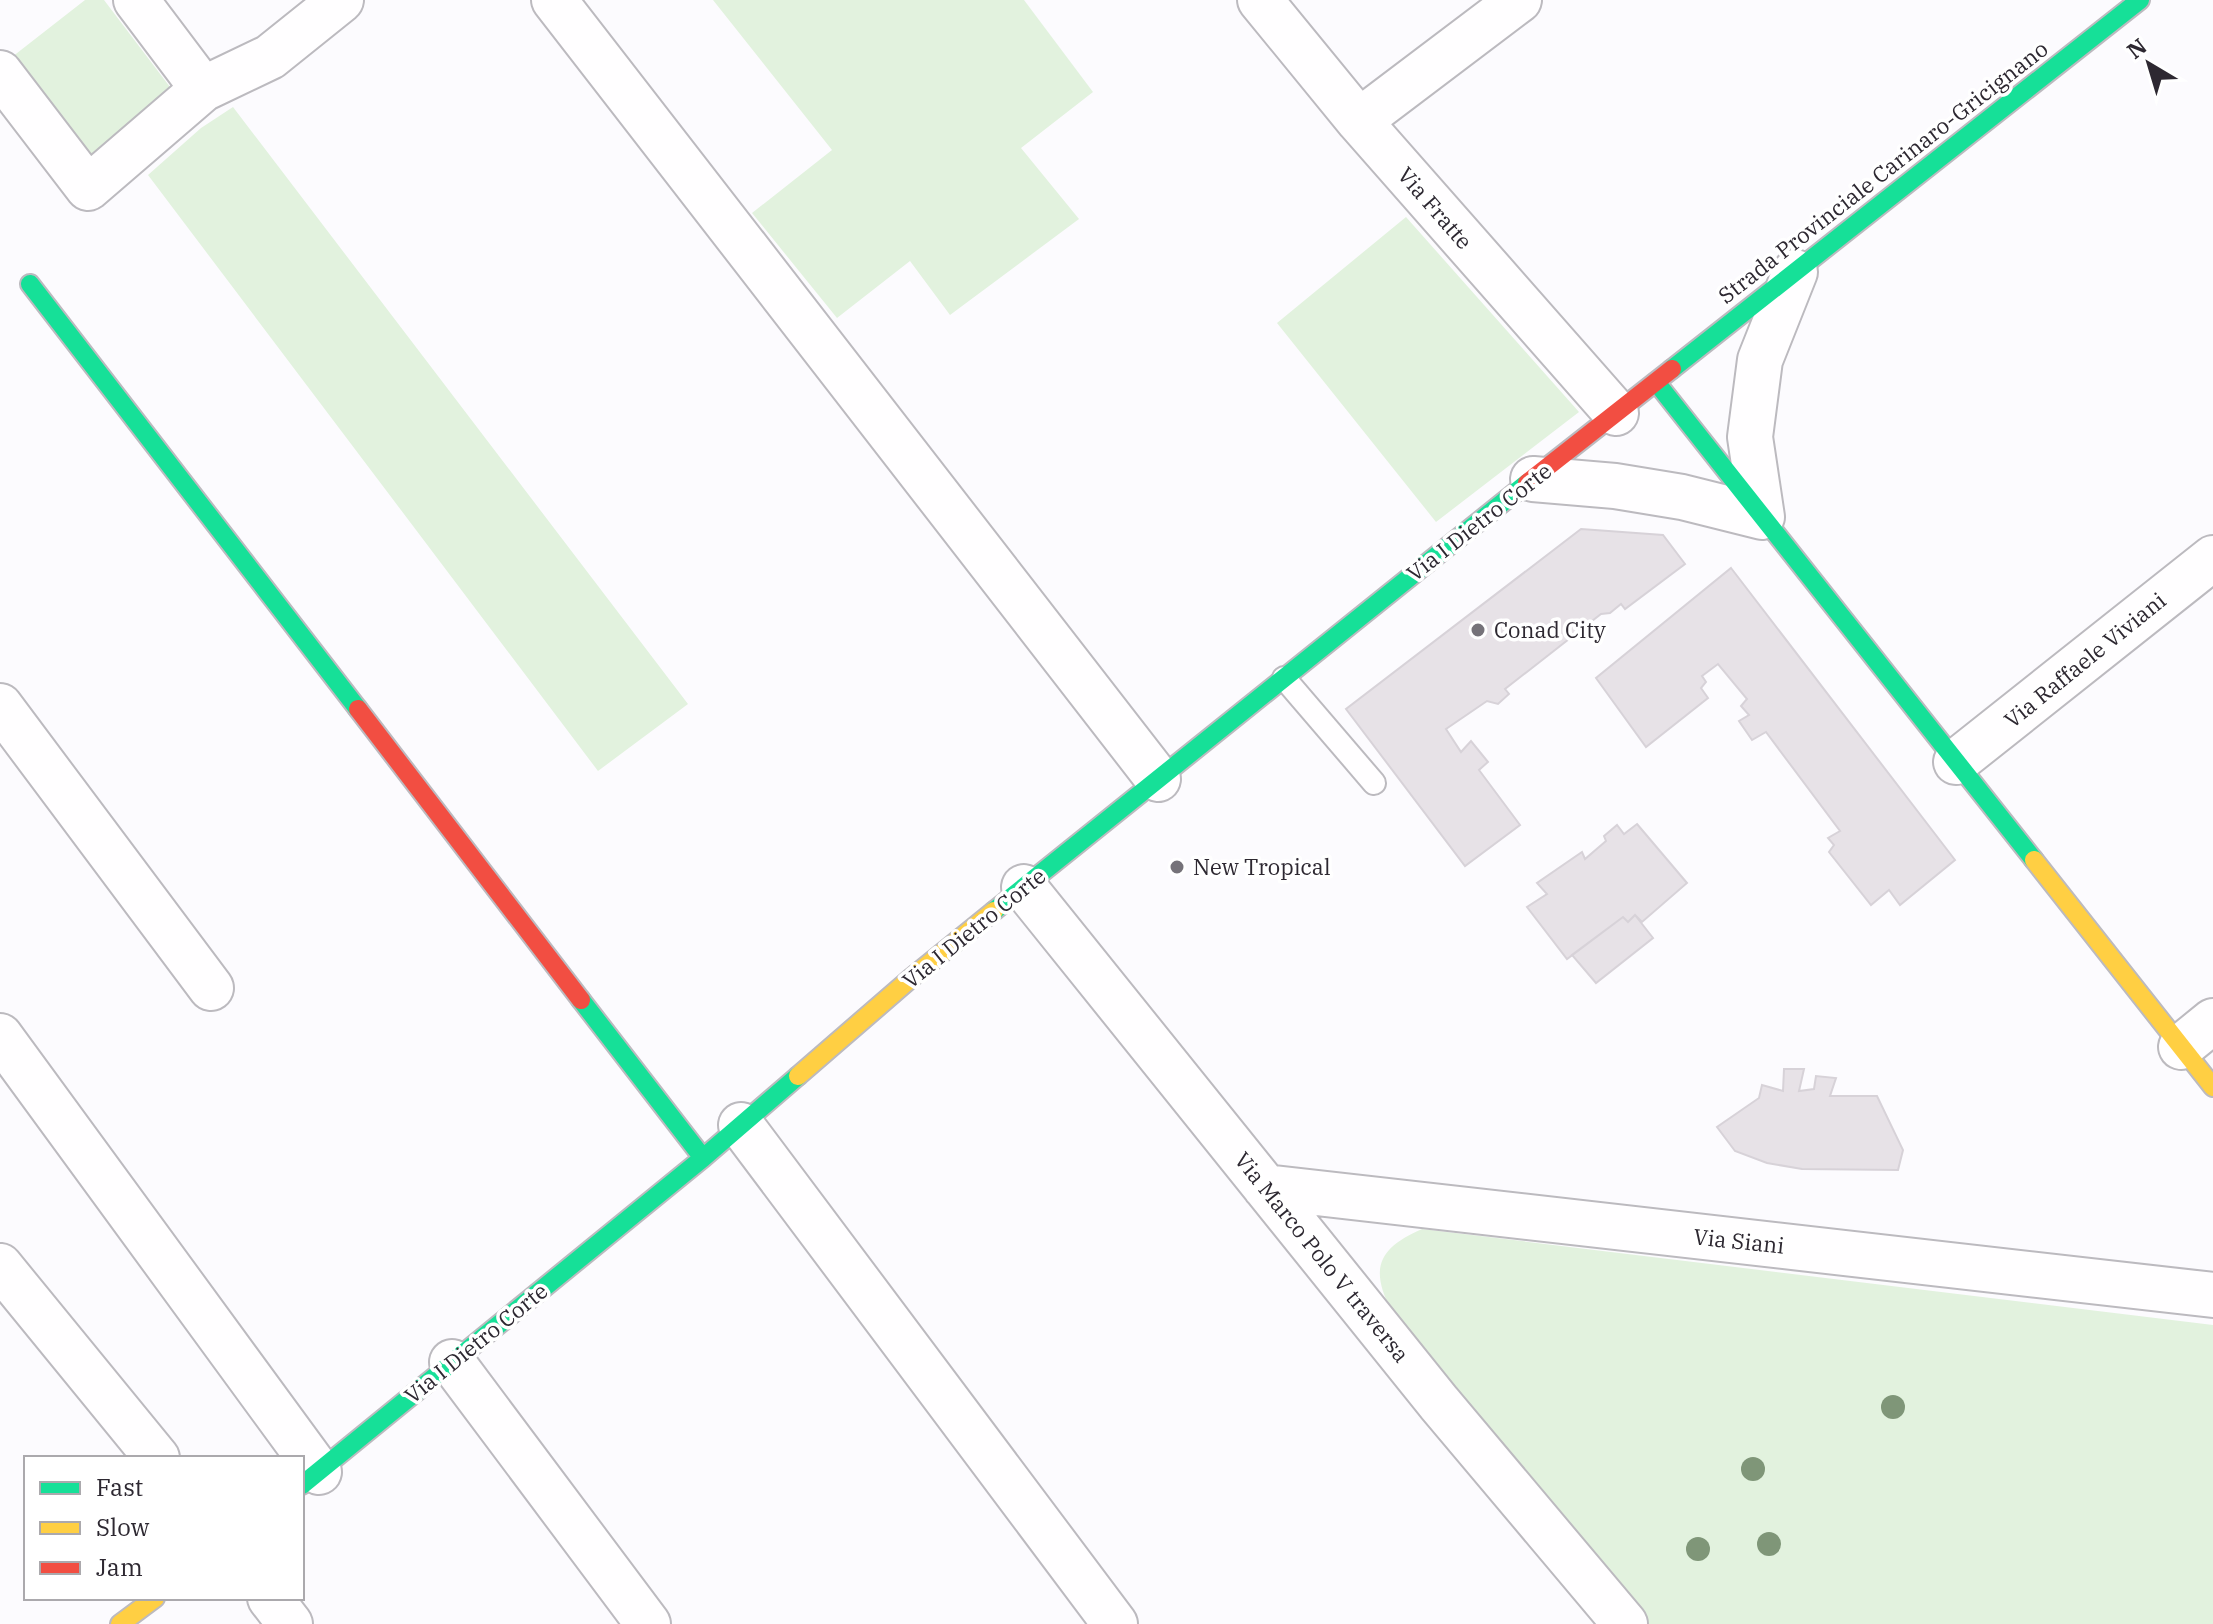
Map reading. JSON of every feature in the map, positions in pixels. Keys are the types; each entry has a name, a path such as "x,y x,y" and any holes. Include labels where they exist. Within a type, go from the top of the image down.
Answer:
{"street":[{"path":"136,0 203,89"},
{"path":"0,73 88,188 203,89 270,57 341,0"},
{"path":"554,0 1158,779"},
{"name":"Via Fratte","path":"1260,0 1359,121 1616,413"},
{"path":"1359,121 1519,0"},
{"name":"Strada Provinciale Carinaro-Gricignano","path":"1656,382 2140,0"},
{"path":"1762,517 1750,437 1760,360 1795,272"},
{"path":"30,284 703,1158"},
{"path":"1656,382 1956,762 2197,1034 2213,1087"},
{"name":"Via I Dietro Corte","path":"311,1479 703,1158 910,979 1656,382"},
{"path":"1533,479 1628,488 1682,497 1762,517"},
{"name":"Via Raffaele Viviani","path":"1956,762 2213,558"},
{"path":"0,706 211,988"},
{"name":"Via Marco Polo V traversa","path":"1024,887 1439,1403 1625,1624"},
{"path":"0,1036 295,1456"},
{"path":"741,1125 1115,1624"},
{"name":"Via Siani","path":"1265,1187 2213,1295"},
{"path":"0,1266 155,1456"},
{"path":"452,1362 648,1624"},
{"path":"120,1624 152,1600"},
{"path":"272,1600 290,1624"}],"lane":[{"path":"1284,678 1374,783"}],"green space":[{"path":"85,0 104,0 170,87 91,159 12,57"},
{"path":"713,0 1024,0 1093,92 1021,148 1079,219 950,315 910,261 837,318 752,213 832,150"},
{"path":"233,107 688,704 598,771 148,175 201,128"},
{"path":"1406,217 1579,412 1436,522 1277,323"},
{"path":"1422,1229 2213,1325 2213,1624 1647,1624 1390,1308 1380,1280 1383,1260 1397,1243"}],"building":[{"path":"1581,529 1663,535 1685,564 1625,609 1621,604 1610,613 1601,614 1505,689 1509,694 1498,704 1487,701 1446,729 1461,752 1471,741 1488,762 1479,770 1520,825 1465,866 1346,709"},
{"path":"1731,568 1955,860 1900,905 1889,890 1871,905 1829,852 1834,845 1828,838 1840,831 1766,732 1752,740 1739,721 1749,715 1741,706 1747,699 1718,664 1702,676 1706,682 1701,688 1708,698 1646,747 1596,678"},
{"path":"1637,824 1687,883 1642,922 1635,915 1628,922 1623,917 1567,959 1527,907 1547,894 1537,883 1582,852 1585,859 1606,841 1604,836 1617,825 1624,834"},
{"path":"1635,915 1653,938 1596,983 1572,955 1623,917 1628,922"},
{"path":"1784,1069 1804,1069 1799,1091 1814,1089 1816,1076 1836,1078 1830,1096 1877,1096 1903,1150 1898,1170 1802,1169 1767,1163 1735,1151 1717,1127 1759,1098 1762,1085 1783,1091"}],"traffic: fast":[{"path":"1672,369 2140,0"},
{"path":"30,284 358,709"},
{"path":"1656,382 2034,860"},
{"path":"994,911 1527,483"},
{"path":"581,1000 703,1158"},
{"path":"304,1483 703,1158 798,1076"}],"traffic: slow":[{"path":"2034,860 2213,1087"},
{"path":"798,1076 994,911"},
{"path":"120,1624 152,1600"}],"traffic: jam":[{"path":"1527,483 1672,369"},
{"path":"358,709 581,1000"}],"place":[{"name":"Conad City","path":"1478,630"},
{"name":"New Tropical","path":"1177,867"}]}
